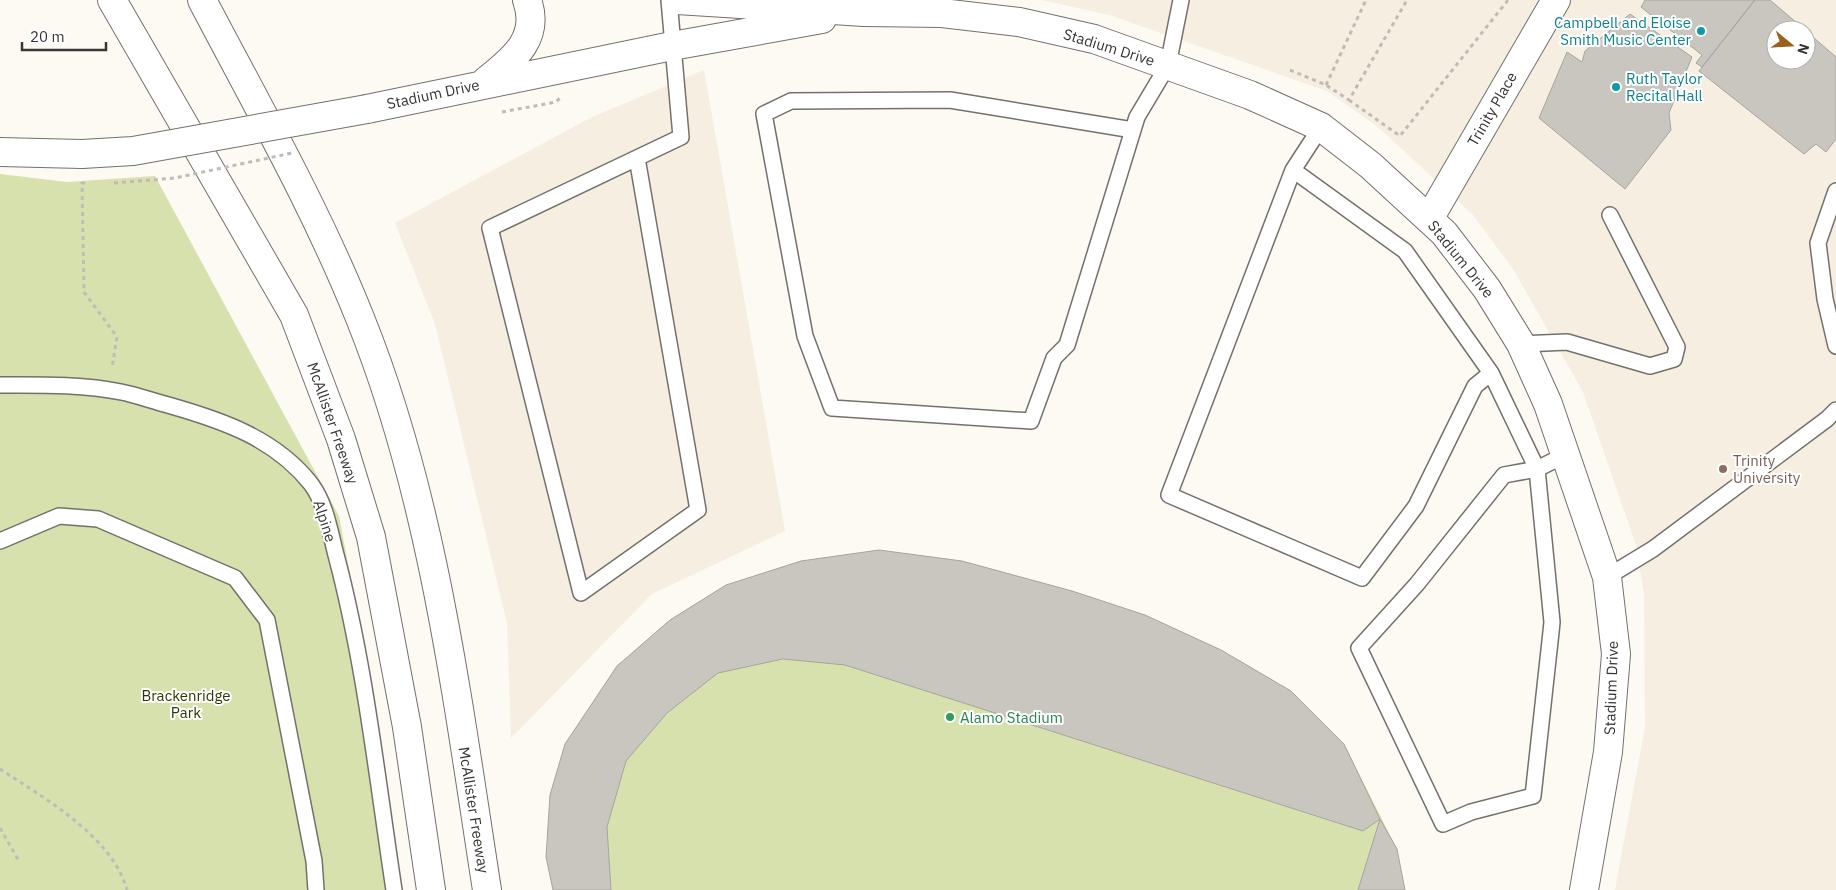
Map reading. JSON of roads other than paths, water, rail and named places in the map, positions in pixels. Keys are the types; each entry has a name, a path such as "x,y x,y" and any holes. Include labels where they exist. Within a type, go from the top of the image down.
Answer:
{"main road":[{"name":"McAllister Freeway","path":"112,0 294,315 341,439 371,536 406,728 431,890"},
{"name":"McAllister Freeway","path":"202,0 320,224 361,320 394,417 421,517 451,658 487,890"},
{"path":"483,84 518,54 529,30 530,9 527,0"},
{"name":"Stadium Drive","path":"677,0 864,12 942,13 1019,22 1094,39 1250,95 1321,127 1370,165 1444,233 1487,289 1521,344 1548,404 1607,577 1616,654 1608,752 1584,890"},
{"name":"Trinity Place","path":"1429,219 1556,0"},
{"name":"Stadium Drive","path":"0,152 82,154 133,152 367,108 672,46 864,12"}],"lane":[{"path":"637,158 698,510 581,593 490,228 681,136 669,0"},
{"path":"1133,130 950,100 791,101 764,114 805,336 832,408 1031,421 1054,358 1066,345 1133,130 1137,117 1168,65 1181,0"},
{"path":"1321,127 1293,170 1169,495 1362,578 1416,506 1475,386 1491,373"},
{"path":"1293,170 1405,251 1491,373 1537,469 1552,622 1533,796 1471,812 1443,824 1359,648 1418,584 1504,475 1537,469 1565,455"},
{"path":"1836,191 1818,243 1826,299 1836,346"},
{"path":"1521,344 1568,342 1650,366 1674,359 1677,347 1610,215"},
{"name":"Alpine","path":"0,385 80,387 120,392 229,424 253,435 291,464 311,484 323,507 342,581 359,660 394,890"},
{"path":"1607,577 1653,549 1827,419 1836,410"},
{"path":"0,541 59,516 98,519 235,578 267,620 314,861 316,890"}],"place":[{"name":"Campbell and Eloise Smith Music Center","path":"1701,31"},
{"name":"Ruth Taylor Recital Hall","path":"1616,87"},
{"name":"Trinity University","path":"1723,469"},
{"name":"Alamo Stadium","path":"950,717"}],"park label":[{"name":"Brackenridge Park","path":"186,704"}]}
